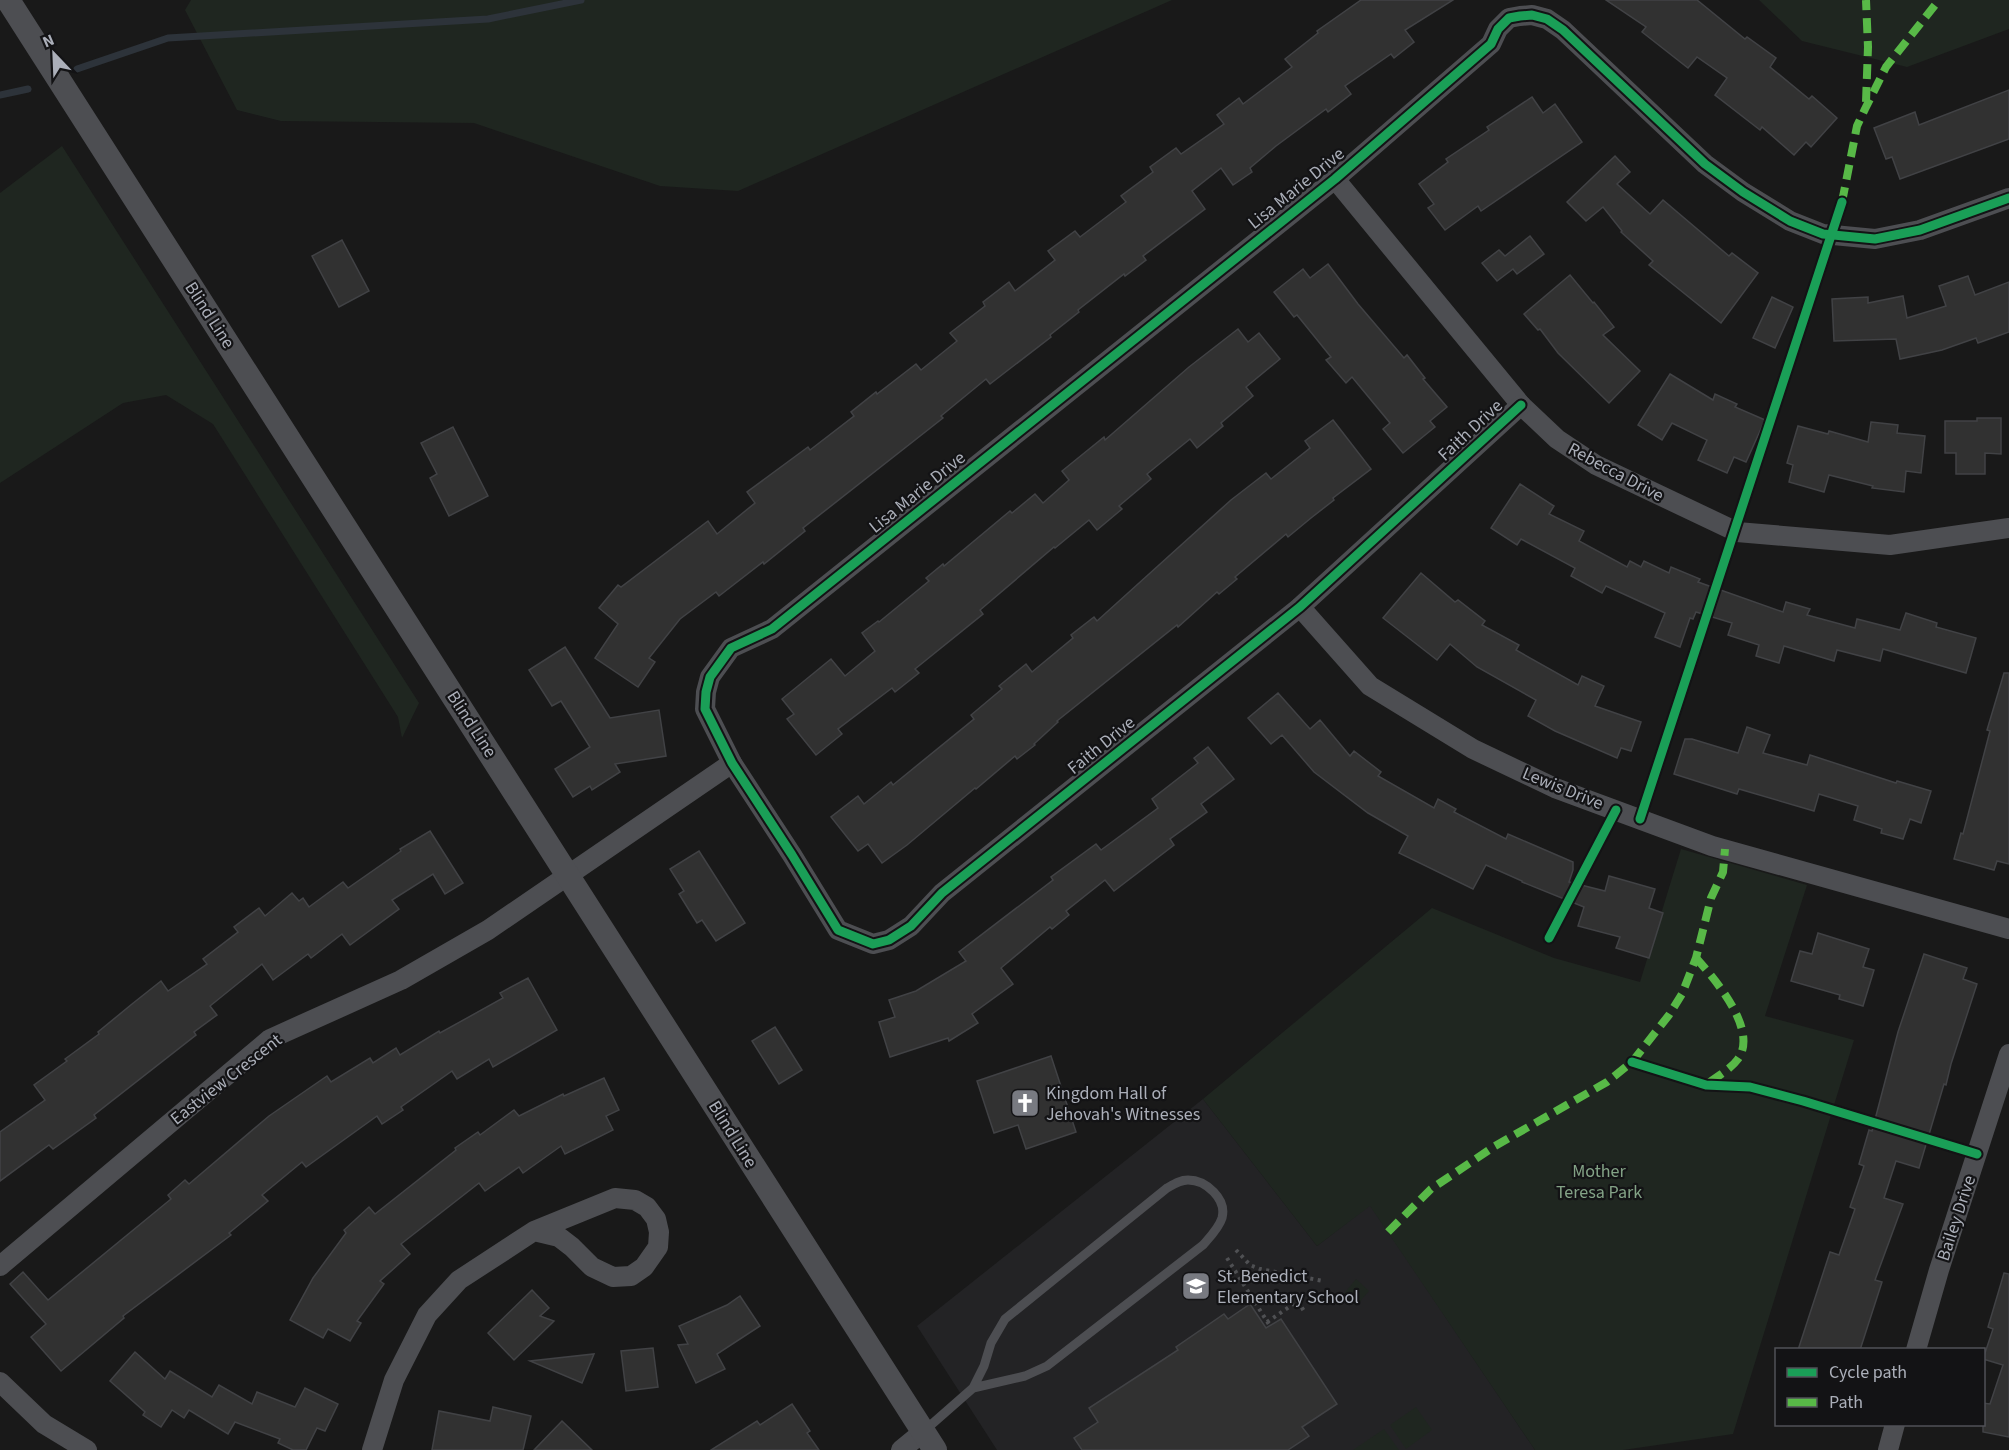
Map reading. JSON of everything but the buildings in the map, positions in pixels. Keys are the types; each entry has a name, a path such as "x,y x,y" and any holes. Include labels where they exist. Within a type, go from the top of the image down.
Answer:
{"street":[{"name":"Blind Line","path":"8,0 929,1441"},
{"name":"Lisa Marie Drive","path":"732,763 705,710 710,678 731,648 772,629 1335,179 1491,44 1498,29 1509,18 1532,15 1547,18 1563,30 1705,164 1743,192 1790,221 1823,234 1875,239 1909,233 2009,198"},
{"name":"Rebecca Drive","path":"1335,179 1521,405 1557,439 1596,465 1737,532 1890,545 2009,528"},
{"name":"Faith Drive","path":"732,763 838,930 873,944 889,940 911,926 942,893 1300,607 1521,405"},
{"name":"Lewis Drive","path":"1300,607 1370,686 1473,749 1555,788 1712,846 2009,929"},
{"path":"568,874 732,763"},
{"name":"Eastview Crescent","path":"0,1266 270,1039 401,980 488,930 568,874"},
{"name":"Bailey Drive","path":"1918,1348 1939,1270 2009,1054"},
{"path":"372,1450 394,1380 428,1316 459,1280 534,1231 615,1198 635,1200 647,1207 656,1219 659,1232 658,1247 644,1267 631,1276 614,1277 592,1267 559,1237 534,1231"},
{"path":"0,1382 44,1424 87,1450"},
{"path":"1888,1450 1895,1426"},
{"path":"901,1450 929,1441"}],"lane":[{"path":"929,1441 972,1388 984,1366 991,1342 1005,1319 1167,1188 1179,1181 1189,1179 1209,1187 1223,1211 1222,1219 1203,1245 1047,1366 1025,1376 972,1388"}],"path":[{"path":"1236,1250 1250,1264 1260,1269 1323,1281"},
{"path":"1227,1258 1269,1324 1298,1301 1305,1313"}],"shaded area":[{"name":"St. Benedict Elementary School","path":"1203,1099 1317,1246 1370,1205 1535,1450 997,1450 917,1326"}],"green space":[{"path":"191,0 1172,0 738,191 660,186 474,123 281,121 237,110 185,10"},
{"path":"1759,0 2009,0 2009,29 1907,67 1802,41"},
{"path":"62,146 419,703 402,738 398,717 213,424 166,395 123,403 0,483 0,193"},
{"name":"Mother Teresa Park","path":"1681,849 1807,885 1765,1016 1854,1040 1733,1434 1623,1450 1535,1450 1370,1206 1317,1246 1203,1099 1432,908 1554,958 1640,982"},
{"path":"1356,1279 1369,1291 1356,1306 1343,1295"},
{"path":"1416,1407 1432,1430 1406,1449 1390,1425"},
{"path":"1384,1429 1399,1450 1353,1450"}],"waterway":[{"path":"77,69 168,38 488,19 581,0"},
{"path":"0,95 28,89"}],"marked path":[{"path":"1866,0 1868,47 1866,102"},
{"path":"1842,202 1857,126 1865,109 1886,67 1939,0"},
{"path":"1388,1232 1431,1189 1495,1146 1607,1082 1632,1062 1669,1015 1682,994 1696,958 1711,898 1723,872 1725,849"},
{"path":"1696,958 1732,1005 1743,1034 1743,1047 1738,1059 1706,1085"}],"cycle path":[{"path":"1521,405 1300,607 942,893 911,926 889,940 873,944 838,930 732,763 705,709 710,677 731,648 772,629 1335,179 1491,44 1498,29 1509,18 1532,15 1547,19 1563,30 1705,164 1743,192 1790,221 1823,234 1875,239 1920,230 2009,198"},
{"path":"1640,819 1842,202"},
{"path":"1549,938 1616,810"},
{"path":"1632,1062 1706,1085 1750,1087 1803,1101 1977,1154"}],"place":[{"name":"Kingdom Hall of Jehovah's Witnesses","path":"1025,1103"},
{"name":"St. Benedict Elementary School","path":"1196,1286"}]}
